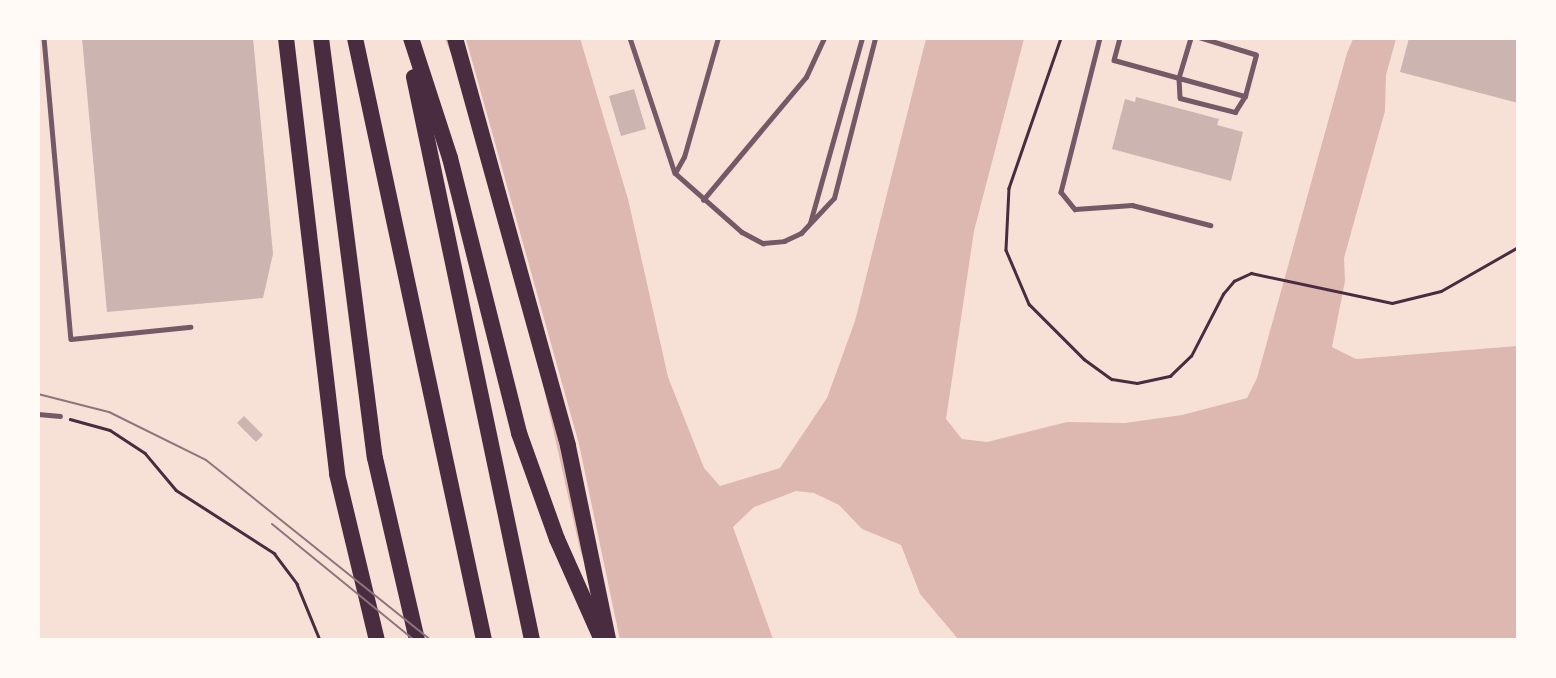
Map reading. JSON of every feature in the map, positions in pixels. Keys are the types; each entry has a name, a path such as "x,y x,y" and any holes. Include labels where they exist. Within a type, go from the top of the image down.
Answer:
{"highway":[{"path":"286,38 337,474 377,639"},
{"path":"321,38 375,458 417,639"},
{"path":"355,38 484,639"},
{"path":"409,38 532,639"},
{"path":"409,38 450,158 519,433 556,538 602,639"},
{"path":"455,38 568,446 608,639"}],"lane":[{"path":"44,38 71,339 190,327"},
{"path":"630,38 675,173 742,232 763,243 784,242 809,227 834,198 875,38"},
{"path":"675,173 684,157 718,38"},
{"path":"809,227 862,38"},
{"path":"1100,38 1061,192 1075,209 1132,205 1210,225"},
{"path":"1121,38 1115,60 1245,96"},
{"path":"1191,38 1179,78 1181,98 1235,112 1245,96 1256,55 1200,38"},
{"path":"704,200 806,77 824,40"},
{"path":"38,414 60,416"}],"path":[{"path":"1061,38 1009,188 1006,250 1029,304 1099,371 1112,379 1151,382 1170,376 1191,356 1234,281 1251,272 1269,273 1392,303 1419,300 1517,247"},
{"path":"60,416 110,430 145,453 176,490 274,553 297,584 320,639"}],"shaded area":[{"path":"580,38 628,199 668,377 704,468 720,486 780,468 827,398 855,321 926,39 1024,39 974,231 946,419 962,439 987,442 1067,422 1125,423 1182,415 1247,398 1257,378 1347,53 1353,39 1396,39 1386,75 1385,111 1344,258 1345,281 1332,347 1356,359 1517,346 1517,639 958,639 920,594 901,545 862,529 839,505 814,493 796,491 754,507 733,527 773,639 600,639 532,335 459,73 445,39"}],"pier":[{"path":"448,39 466,39 579,444 620,640 596,640 578,546 591,576 563,453"}],"building":[{"path":"82,38 253,38 273,254 263,298 107,312"},
{"path":"1409,38 1518,38 1518,103 1400,72"},
{"path":"634,89 646,129 621,136 609,96"},
{"path":"1136,97 1219,119 1217,125 1243,132 1231,181 1112,149 1125,99 1135,102"},
{"path":"244,416 263,435 256,442 237,423"}],"tram line":[{"path":"38,394 109,412 206,460 431,640"},
{"path":"272,524 414,640"}]}
